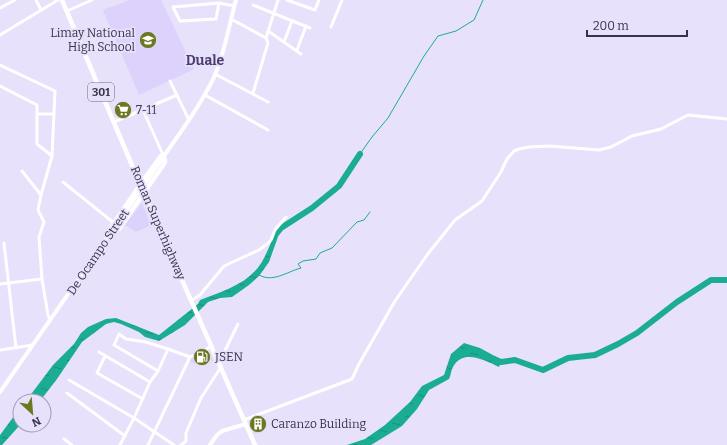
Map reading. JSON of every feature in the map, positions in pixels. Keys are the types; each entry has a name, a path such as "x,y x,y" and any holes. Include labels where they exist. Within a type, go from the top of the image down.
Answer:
{"main road":[{"name":"Roman Superhighway","path":"62,0 255,445"},
{"path":"159,157 163,158 165,162 145,192 119,229 110,234 110,228 115,223 159,157"}],"street":[{"path":"0,8 15,0"},
{"path":"36,0 41,10"},
{"path":"0,36 58,0"},
{"path":"67,11 92,0"},
{"name":"De Ocampo Street","path":"115,223 163,158 205,95 215,74 236,0"},
{"path":"253,94 268,43 266,38 278,0"},
{"path":"287,0 315,10 319,0"},
{"path":"330,27 342,0"},
{"path":"219,3 216,19 180,21 173,6 219,3 234,6"},
{"path":"253,5 308,27 296,50"},
{"path":"231,19 266,38"},
{"path":"284,42 292,20"},
{"path":"268,31 302,54"},
{"path":"1,66 55,91 52,156 38,210 44,222 40,237 42,279 50,321"},
{"path":"215,74 268,102"},
{"path":"170,81 189,120"},
{"path":"0,86 37,105 36,144 52,156"},
{"path":"114,122 177,95"},
{"path":"205,95 268,130"},
{"path":"143,110 163,158"},
{"path":"37,114 54,114"},
{"path":"210,445 222,431 352,380 359,364 395,301 427,255 456,220 482,201 501,172 507,159 514,152 519,149 536,147 599,150 611,147 632,136 661,129 688,115 727,119"},
{"path":"22,171 41,195"},
{"path":"63,182 115,223"},
{"path":"193,303 224,266 259,250 267,244 271,240 275,230 286,217"},
{"name":"De Ocampo Street","path":"0,392 110,234"},
{"path":"4,243 16,348"},
{"path":"0,284 42,279"},
{"path":"181,445 186,441 186,433 201,398 220,365 238,324"},
{"path":"158,371 114,345 119,334 126,339 146,342 190,356"},
{"path":"0,350 33,345"},
{"path":"148,445 190,356 212,346"},
{"path":"120,445 150,382 158,371 168,349"},
{"path":"99,352 150,382"},
{"path":"105,356 97,373 143,399"},
{"path":"69,380 134,418 174,445"},
{"path":"67,393 125,436"},
{"path":"64,439 72,445"}],"shaded area":[{"name":"Limay National High School","path":"130,0 161,0 194,69 139,95 103,10"},
{"path":"142,203 151,225 136,232 125,225"},
{"path":"207,350 213,361 206,359 202,366 190,362 191,358"}],"water":[{"path":"281,225 283,229 279,234 269,262 259,276 232,297 220,298 208,302 185,325 159,341 145,337 139,332 121,324 114,322 106,324 82,342 46,393 32,393 53,365 74,344 81,333 88,327 106,319 116,318 159,335 198,304 200,300 245,280 259,267"},
{"path":"464,343 480,348 502,360 499,367 481,359 469,357 457,361 453,367 449,379 429,390 417,409 402,426 371,445 347,445 365,439 385,425 410,402 422,386 444,375 451,354"},
{"path":"12,419 13,433 2,445 0,445 0,435"}],"waterway":[{"path":"360,154 388,118 424,56 438,36 456,31 474,20 483,0"},
{"path":"277,233 281,228 312,208 339,186 360,154"},
{"path":"259,275 269,278 280,276 301,268 298,264 303,261 316,259 320,253 332,248 357,222 364,220 370,212"},
{"path":"494,359 501,362 515,360 543,370 568,358 595,355 637,333 677,302 711,280 727,280"}],"place":[{"name":"Limay National High School","path":"148,40"},
{"name":"7-11","path":"123,110"},
{"name":"JSEN","path":"202,357"},
{"name":"Caranzo Building","path":"258,424"}],"district":[{"name":"Duale","path":"205,60"}]}
